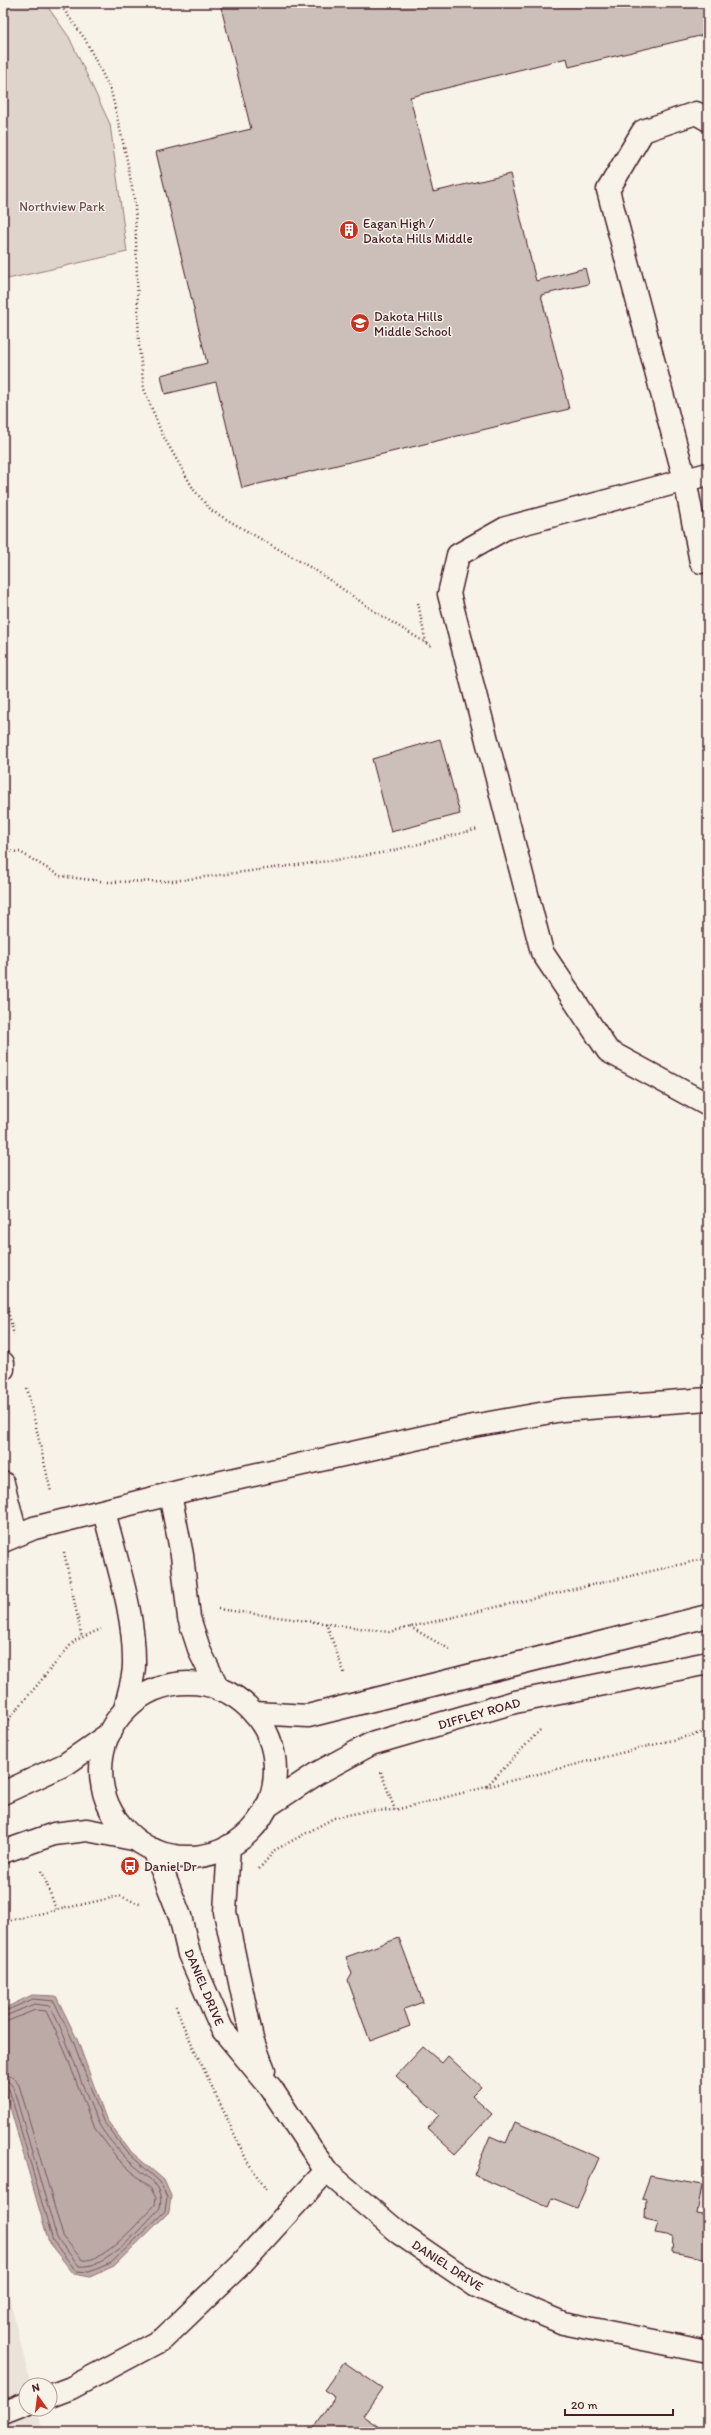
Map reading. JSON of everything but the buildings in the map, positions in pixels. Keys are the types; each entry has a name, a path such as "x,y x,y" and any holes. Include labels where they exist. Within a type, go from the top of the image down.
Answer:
{"main road":[{"path":"708,120 696,112 643,131 608,190 685,480 702,562 708,560"},
{"path":"708,474 506,528 458,555 449,594 542,952 608,1051 708,1105"},
{"path":"3,1363 3,1369"},
{"path":"3,1482 10,1537 170,1494 473,1426 562,1410 708,1399"},
{"path":"170,1494 182,1555 189,1618 200,1652 219,1690"},
{"path":"104,1511 133,1640 134,1666 125,1710"},
{"path":"254,1713 308,1716 708,1616"},
{"name":"DIFFLEY ROAD","path":"266,1807 316,1774 371,1744 515,1702 708,1663"},
{"path":"176,1684 205,1684 219,1690 232,1695 254,1713 269,1737 276,1765 272,1793 260,1819 240,1840 229,1846 215,1853 187,1857 158,1853 133,1838 114,1817 103,1790 101,1762 109,1734 125,1710 148,1692 176,1684"},
{"path":"3,1793 66,1764 109,1734"},
{"path":"3,1852 54,1834 87,1830 133,1838"},
{"name":"DANIEL DRIVE","path":"229,1846 225,1912 252,2039 271,2088"},
{"name":"DANIEL DRIVE","path":"154,1850 180,1916 190,1954 222,2029 271,2088 326,2171 399,2233 476,2286 563,2323 708,2352"},
{"path":"58,2393 71,2388 164,2339 241,2264 326,2171"},
{"path":"3,2412 18,2407"}],"path":[{"path":"59,3 72,19 98,62 114,105 135,204 140,367 144,389 166,441 194,490 212,511 315,570 426,644"},
{"path":"3,851 20,852 60,876 107,882 173,881 262,872 372,854 508,821"},
{"path":"3,1292 16,1342"},
{"path":"27,1386 82,1638"},
{"path":"187,1605 389,1632 708,1558"},
{"path":"3,1726 74,1641 129,1617"},
{"path":"487,1786 547,1723"},
{"path":"257,1872 275,1850 334,1818 366,1812 395,1810 708,1731"},
{"path":"3,1922 120,1896 142,1904 151,1923 180,1916"},
{"path":"175,2002 182,2023 247,2161 284,2217"}],"shaded area":[{"path":"3,2273 29,2377 18,2377 18,2417 39,2417 43,2432 3,2432"}],"green space":[{"name":"Northview Park","path":"3,3 45,3 69,37 110,124 127,252 3,280"}],"water":[{"path":"32,1995 56,1996 77,2039 106,2119 129,2150 164,2180 171,2196 169,2212 114,2266 90,2277 74,2274 49,2243 3,2083 3,2009"}],"place":[{"name":"Eagan High / Dakota Hills Middle","path":"349,230"},
{"name":"Dakota Hills Middle School","path":"360,323"},
{"name":"Daniel Dr","path":"130,1866"}]}
